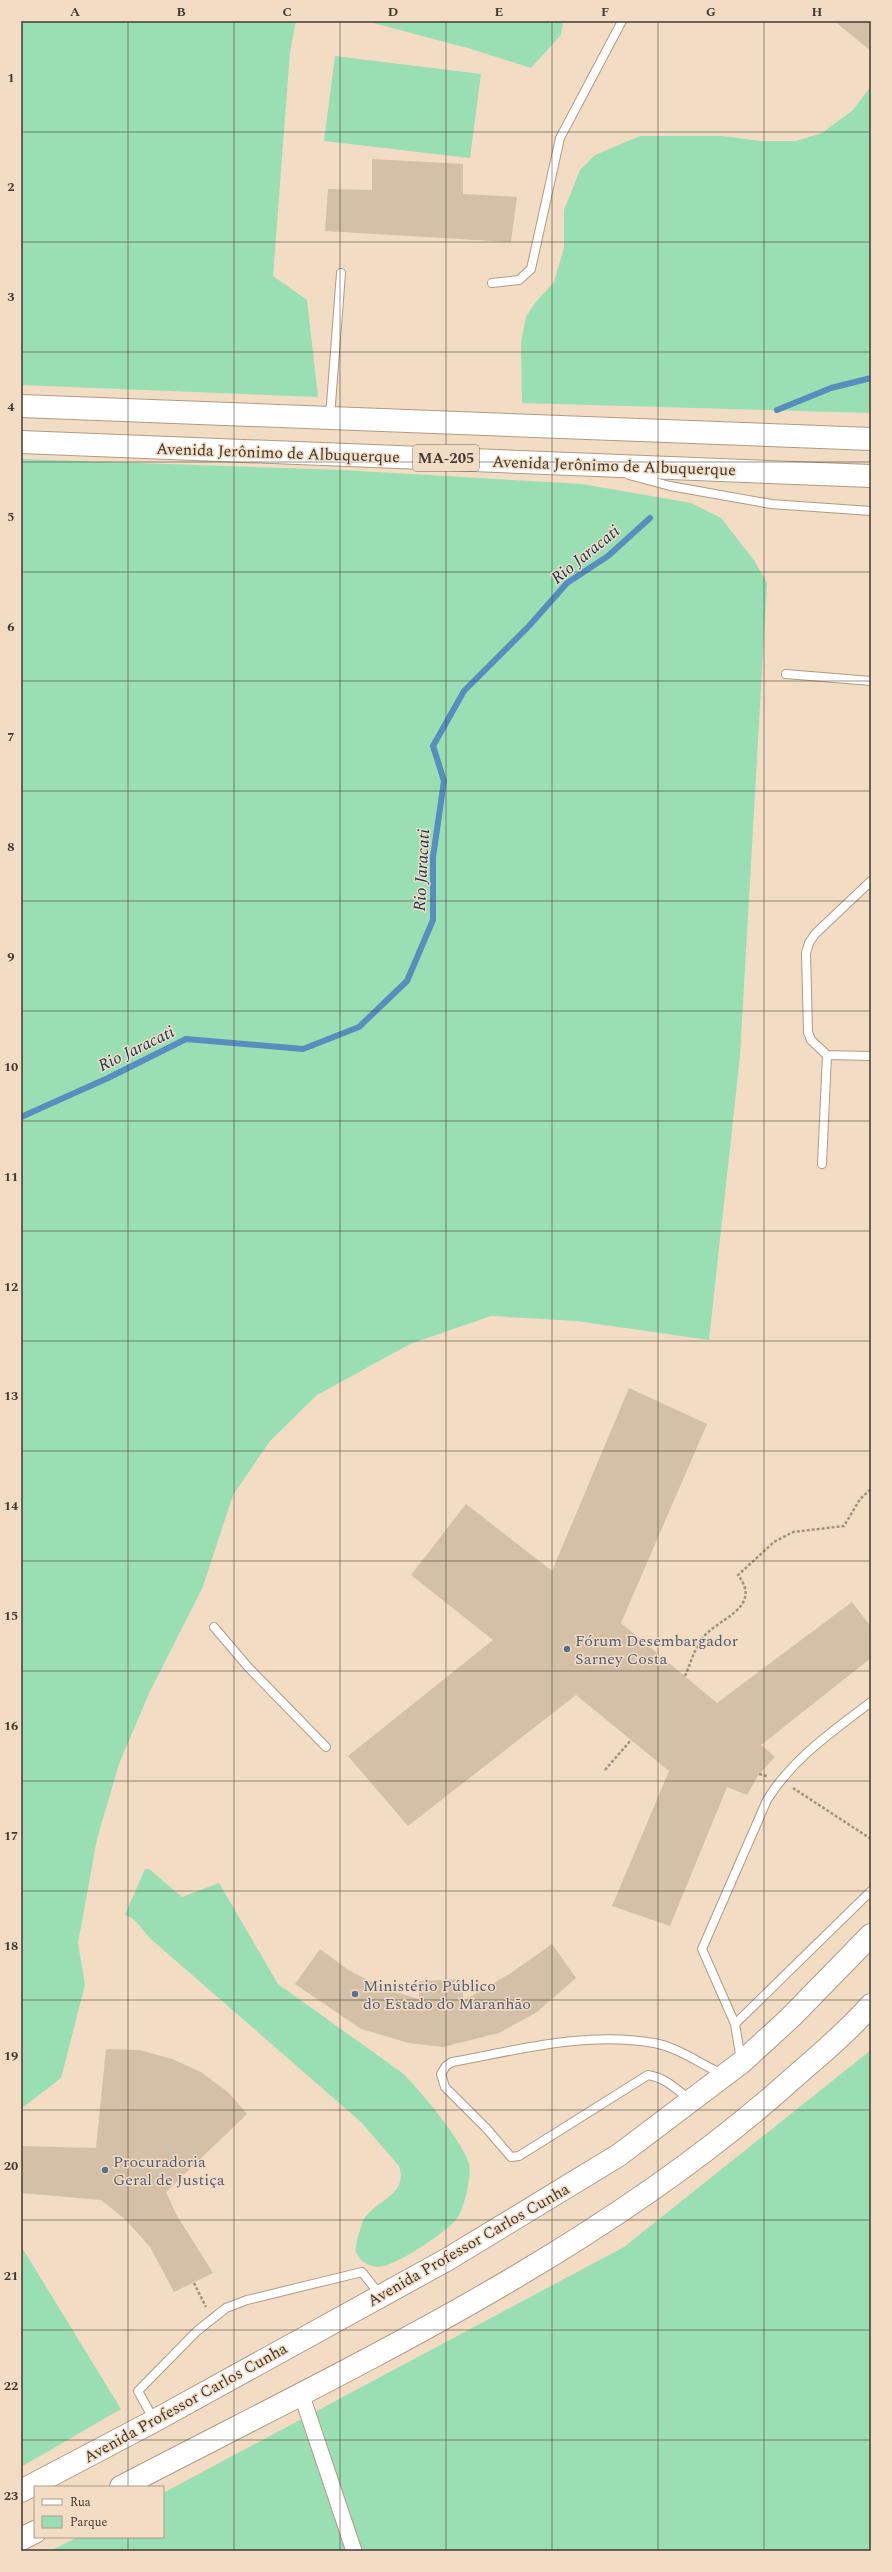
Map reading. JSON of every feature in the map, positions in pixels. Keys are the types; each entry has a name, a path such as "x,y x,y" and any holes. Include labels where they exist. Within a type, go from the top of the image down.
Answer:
{"main road":[{"name":"MA-205","path":"21,406 871,439"},
{"name":"Avenida Jerônimo de Albuquerque","path":"21,442 579,463 871,476"},
{"name":"Avenida Professor Carlos Cunha","path":"21,2491 154,2421 380,2295 448,2259 619,2155 742,2062 791,2017 871,1935"},
{"path":"123,2486 454,2311 594,2230 738,2127 834,2042 871,2006"},
{"path":"21,2539 34,2532"}],"street":[{"path":"301,2393 354,2551"}],"lane":[{"path":"492,284 519,280 531,269 560,138 622,21"},
{"path":"330,418 341,273"},
{"path":"579,463 670,486 771,504 871,510"},
{"path":"786,674 871,681"},
{"path":"871,881 815,934 806,953 808,1032 811,1040 827,1055 871,1056"},
{"path":"822,1164 827,1055"},
{"path":"214,1627 248,1667 326,1747"},
{"path":"742,2062 735,2024 702,1949 767,1800 775,1787 811,1748 871,1702"},
{"path":"735,2024 871,1891"},
{"path":"691,2102 668,2082 660,2077 648,2075 519,2156 511,2157 487,2129 445,2087 441,2074 446,2066 452,2062 538,2047 600,2039 655,2043 725,2076"},
{"path":"154,2421 138,2391 211,2318 226,2308 247,2300 362,2272 380,2295"}],"path":[{"path":"685,1676 702,1639 742,1606 746,1596 743,1581 738,1575 774,1542 793,1532 844,1526 860,1499 871,1489"},
{"path":"605,1770 631,1740"},
{"path":"802,1793 871,1839"},
{"path":"194,2283 211,2318"}],"green space":[{"path":"21,21 296,21 290,52 273,276 307,300 318,397 21,385"},
{"path":"366,21 563,21 561,35 531,68 471,49"},
{"path":"335,56 481,74 470,158 324,141"},
{"path":"871,86 871,413 522,403 521,342 526,317 535,303 554,282 564,248 564,210 580,170 595,155 640,136 723,136 760,141 796,141 822,133 853,110"},
{"path":"21,459 341,470 582,484 691,503 721,518 754,560 767,583 740,1056 709,1340 576,1321 491,1316 410,1344 317,1395 270,1441 233,1495 202,1589 150,1691 119,1764 97,1839 78,1943 85,1985 61,2078 21,2109"},
{"path":"145,1869 149,1869 182,1897 219,1883 278,1984 401,2072 429,2102 459,2143 470,2169 463,2206 458,2217 444,2231 422,2247 387,2265 379,2267 373,2266 366,2264 358,2257 356,2248 363,2221 369,2212 395,2191 401,2176 399,2166 361,2122 152,1940 137,1922 125,1915"},
{"path":"871,2050 871,2551 50,2551 76,2538 164,2538 164,2492 624,2247"},
{"path":"21,2246 121,2409 21,2467"}],"building":[{"path":"834,21 871,21 871,51"},
{"path":"372,159 463,164 463,194 517,197 511,242 325,231 328,189 372,190"},
{"name":"Fórum Desembargador Sarney Costa","path":"629,1388 707,1424 621,1623 717,1703 852,1602 871,1627 871,1658 761,1745 775,1757 759,1774 747,1795 727,1787 670,1926 612,1906 669,1771 576,1695 408,1826 348,1756 493,1640 411,1575 466,1504 552,1571"},
{"name":"Ministério Público do Estado do Maranhão","path":"552,1944 576,1978 537,2012 499,2033 443,2047 409,2043 361,2029 295,1984 320,1949 347,1969 382,1988 419,1999 419,1981 463,1979 463,2001 511,1973"},
{"name":"Procuradoria Geral de Justiça","path":"106,2049 140,2050 172,2059 201,2072 229,2093 247,2114 166,2192 176,2214 213,2273 174,2292 150,2247 126,2220 101,2200 21,2193 21,2146 96,2148"}],"waterway":[{"name":"Rio Jaracati","path":"777,410 831,388 871,378"},
{"name":"Rio Jaracati","path":"21,1117 108,1078 186,1039 303,1049 359,1027 407,981 433,920 433,857 444,781 433,746 464,691 529,626 567,583 608,556 650,518"}],"place":[{"name":"Fórum Desembargador Sarney Costa","path":"567,1649"},
{"name":"Ministério Público do Estado do Maranhão","path":"355,1994"},
{"name":"Procuradoria Geral de Justiça","path":"105,2170"}]}
